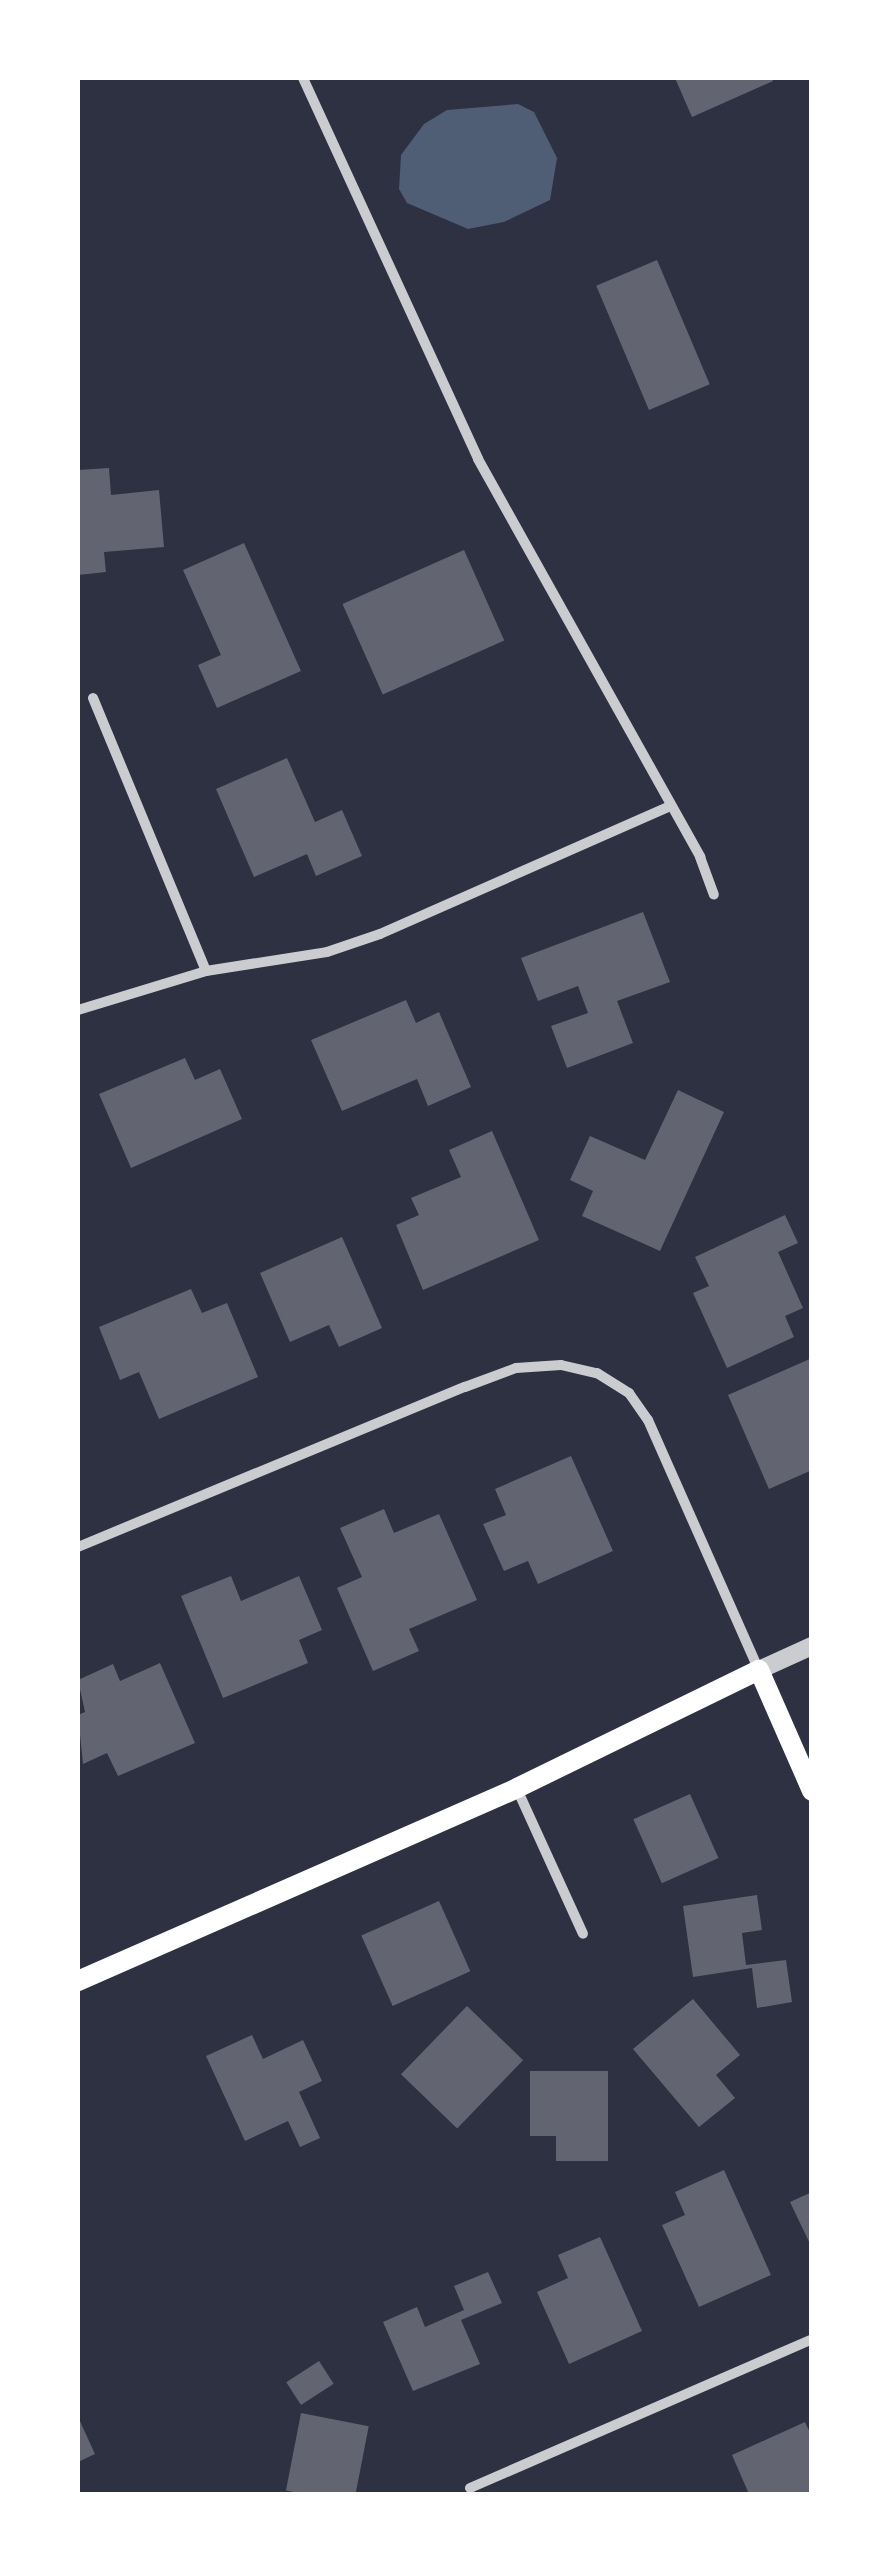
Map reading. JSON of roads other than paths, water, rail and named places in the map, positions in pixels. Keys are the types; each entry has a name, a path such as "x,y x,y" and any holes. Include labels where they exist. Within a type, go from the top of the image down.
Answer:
{"main road":[{"path":"78,1981 517,1788 759,1670 812,1791"}],"street":[{"path":"303,78 478,459 670,806 714,895"},
{"path":"94,698 206,971"},
{"path":"78,1010 206,971 326,952 380,934 670,806"},
{"path":"78,1548 465,1387 516,1368 561,1365 598,1374 628,1393 648,1420 759,1670 812,1646"},
{"path":"517,1788 584,1934"},
{"path":"470,2488 812,2339"}],"water":[{"path":"518,104 534,112 557,158 550,200 504,222 468,229 407,203 399,189 401,155 424,124 447,110"}]}
